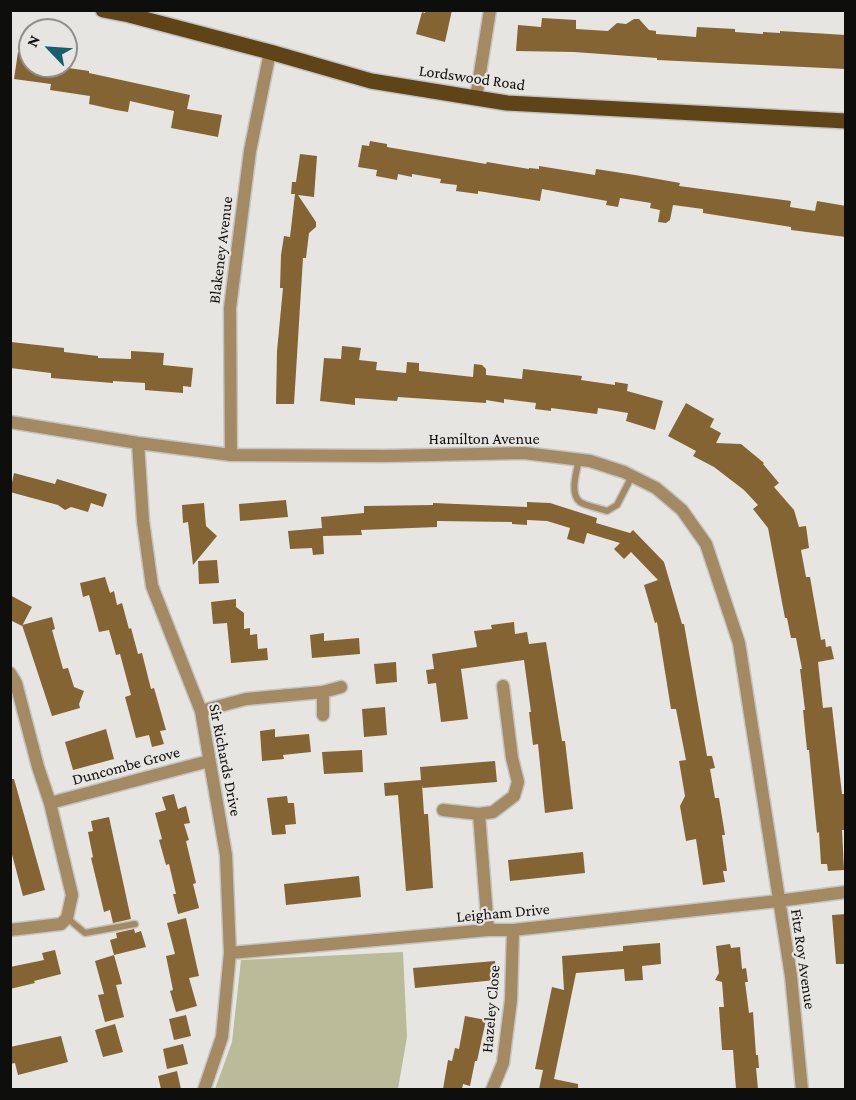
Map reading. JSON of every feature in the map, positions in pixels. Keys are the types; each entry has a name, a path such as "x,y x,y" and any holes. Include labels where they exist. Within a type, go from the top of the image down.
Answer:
{"main road":[{"name":"Lordswood Road","path":"103,10 130,13 371,81 507,103 846,121"}],"street":[{"path":"476,98 490,10"},
{"name":"Blakeney Avenue","path":"231,455 230,308 250,151 270,51"},
{"name":"Hamilton Avenue","path":"10,422 138,443 231,455 385,456 524,453 590,461 632,476 656,488 682,510 706,544 739,643 778,901"},
{"name":"Sir Richards Drive","path":"138,443 143,521 152,586 201,711 226,855 230,953 222,1038 204,1089"},
{"path":"10,673 16,683 50,804 72,896 67,918 61,924 10,930"},
{"path":"443,810 480,814 494,812 514,796 518,782 503,686"},
{"path":"201,711 246,699 323,692 341,687"},
{"path":"323,692 323,715"},
{"name":"Duncombe Grove","path":"50,804 209,761"},
{"path":"480,814 488,930"},
{"name":"Fitz Roy Avenue","path":"802,1089 791,976 778,901 846,892"},
{"name":"Leigham Drive","path":"230,953 488,930 513,930 778,901"},
{"name":"Hazeley Close","path":"492,1089 503,1063 512,1000 513,930"}],"lane":[{"path":"579,460 575,485 579,502 607,511 617,505 632,476"},
{"path":"67,918 85,933 135,924"}],"green space":[{"path":"403,952 407,1037 398,1089 215,1089 232,1042 241,960"}],"building":[{"path":"426,10 452,10 445,42 416,34 422,12 425,13"},
{"path":"542,18 576,20 576,29 608,31 617,23 626,24 639,19 649,30 656,31 656,34 696,37 697,27 735,29 735,32 763,34 763,32 780,33 780,31 846,35 846,69 657,60 657,58 574,52 516,51 518,25 541,27"},
{"path":"18,52 18,78 78,78 78,69 190,95 187,109 222,115 218,137 171,128 174,111 130,101 128,112 116,110 89,104 90,96 50,90 51,84 14,79"},
{"path":"370,141 387,144 387,147 486,164 487,162 529,169 539,169 539,166 595,175 596,169 635,175 680,183 679,186 791,201 790,207 815,211 817,201 846,206 846,237 791,230 791,227 703,213 703,209 673,205 670,220 666,223 658,222 660,210 650,208 651,203 620,198 618,207 606,205 607,201 542,189 540,201 478,191 478,194 456,191 457,185 440,183 441,179 412,174 412,177 398,174 397,180 376,176 377,170 358,167 362,145 369,146"},
{"path":"300,154 317,156 314,197 298,195 316,222 316,227 309,233 306,258 303,258 294,404 276,404 277,351 283,288 280,288 281,255 284,236 290,237 295,194 291,194 292,182 296,182"},
{"path":"11,342 64,348 64,352 98,356 98,358 131,359 131,351 164,353 163,365 193,368 191,387 183,386 183,393 145,390 145,383 51,378 51,373 10,368"},
{"path":"342,346 361,348 359,360 377,362 376,370 406,373 407,362 419,363 419,371 473,377 474,364 482,365 486,369 486,375 522,379 523,369 582,376 581,380 615,385 615,382 628,384 627,391 663,401 655,430 626,421 628,413 598,408 597,414 551,408 551,411 535,409 536,403 504,399 504,403 486,400 486,403 398,397 397,401 355,398 355,405 320,401 324,358 341,359"},
{"path":"686,403 714,419 710,427 721,433 716,443 741,444 764,463 779,483 774,487 794,510 799,527 806,526 809,548 801,550 806,577 810,577 821,640 825,639 826,647 831,646 834,659 818,662 823,708 832,707 842,794 846,794 846,830 842,830 844,870 828,871 827,864 821,864 803,710 805,710 800,669 802,669 796,638 791,638 787,618 785,618 768,528 753,509 758,505 744,490 714,467 693,456 696,451 668,436"},
{"path":"14,473 55,484 57,479 107,494 103,507 91,503 88,512 71,507 65,510 58,505 10,492"},
{"path":"286,500 288,517 240,521 239,504"},
{"path":"527,502 550,503 597,518 596,523 630,533 633,530 664,562 682,624 684,624 707,756 712,756 715,768 710,769 715,798 719,798 725,835 722,835 727,871 723,871 725,882 703,885 696,839 686,841 680,806 685,796 679,761 686,760 676,709 671,709 657,622 655,623 644,585 658,580 631,552 624,559 614,549 620,543 587,533 584,544 567,539 570,528 547,521 527,520 527,525 512,524 512,522 437,521 437,527 361,530 362,535 323,536 324,554 313,555 312,548 290,549 288,531 322,528 321,517 364,513 364,506 433,505 433,503 527,507"},
{"path":"204,503 206,526 217,536 193,565 188,522 183,523 182,505"},
{"path":"217,560 219,583 199,584 198,561"},
{"path":"105,577 110,593 114,591 117,605 122,603 138,654 142,653 151,689 154,688 166,730 160,731 164,744 152,747 149,735 136,738 125,697 131,695 120,654 116,655 109,630 99,632 89,595 83,597 80,583"},
{"path":"10,595 32,607 22,626 10,620"},
{"path":"236,599 236,607 244,613 244,629 250,628 250,635 257,634 258,649 267,648 268,660 231,663 227,623 213,624 211,602"},
{"path":"52,617 55,629 52,630 63,669 68,668 74,687 84,691 79,704 80,708 52,716 22,625"},
{"path":"514,622 515,634 527,632 529,644 546,642 562,741 565,741 573,809 545,813 538,744 533,745 524,660 461,669 468,719 441,722 436,683 428,684 426,670 434,669 432,654 477,647 474,631 492,629 491,625"},
{"path":"324,633 324,641 359,638 360,654 312,658 310,635"},
{"path":"396,662 397,682 376,684 374,664"},
{"path":"385,707 387,735 364,737 362,709"},
{"path":"106,729 114,759 73,770 65,742"},
{"path":"275,729 275,737 309,734 311,752 283,755 284,759 262,761 260,731"},
{"path":"362,750 363,772 324,774 322,752"},
{"path":"495,761 497,782 422,788 424,814 428,814 433,888 406,891 398,795 385,796 384,783 421,780 420,767"},
{"path":"10,779 14,779 45,890 23,896 10,847"},
{"path":"174,794 178,809 186,806 190,823 184,824 189,840 186,841 196,883 193,884 199,908 178,914 173,894 176,894 169,864 166,865 159,840 162,839 155,813 166,810 162,797"},
{"path":"287,796 288,803 294,803 296,824 285,825 286,834 272,835 267,798"},
{"path":"109,817 131,919 113,923 110,910 104,912 91,858 93,857 88,832 93,831 91,821"},
{"path":"583,852 585,873 510,881 508,860"},
{"path":"359,876 361,897 286,905 284,884"},
{"path":"846,914 846,964 836,964 832,915"},
{"path":"186,918 199,976 189,978 197,1006 176,1012 170,991 173,990 166,956 175,954 167,923"},
{"path":"134,929 135,933 141,931 146,947 114,955 110,940 117,938 116,933"},
{"path":"660,943 661,964 642,966 643,980 625,981 624,969 576,973 554,1079 578,1084 578,1089 539,1089 543,1070 535,1069 552,987 564,990 562,956 623,951 623,946"},
{"path":"730,944 731,948 740,947 742,969 746,968 748,982 745,982 749,1013 753,1012 756,1055 758,1055 759,1068 756,1068 758,1089 736,1089 733,1050 722,1050 719,1007 724,1007 722,982 715,980 719,973 716,946"},
{"path":"55,950 61,974 10,989 10,967 44,960 42,953"},
{"path":"114,955 122,984 116,985 124,1017 105,1022 98,995 104,994 95,961"},
{"path":"495,961 496,980 415,988 413,968"},
{"path":"186,1015 191,1036 174,1040 169,1019"},
{"path":"465,1016 486,1020 470,1086 463,1084 462,1089 443,1089 448,1060 452,1061 455,1048 459,1049"},
{"path":"115,1024 123,1052 103,1057 95,1030"},
{"path":"61,1036 68,1062 18,1075 15,1063 10,1064 10,1047"},
{"path":"183,1044 188,1064 167,1069 163,1049"},
{"path":"177,1071 181,1089 161,1089 158,1076"}]}
